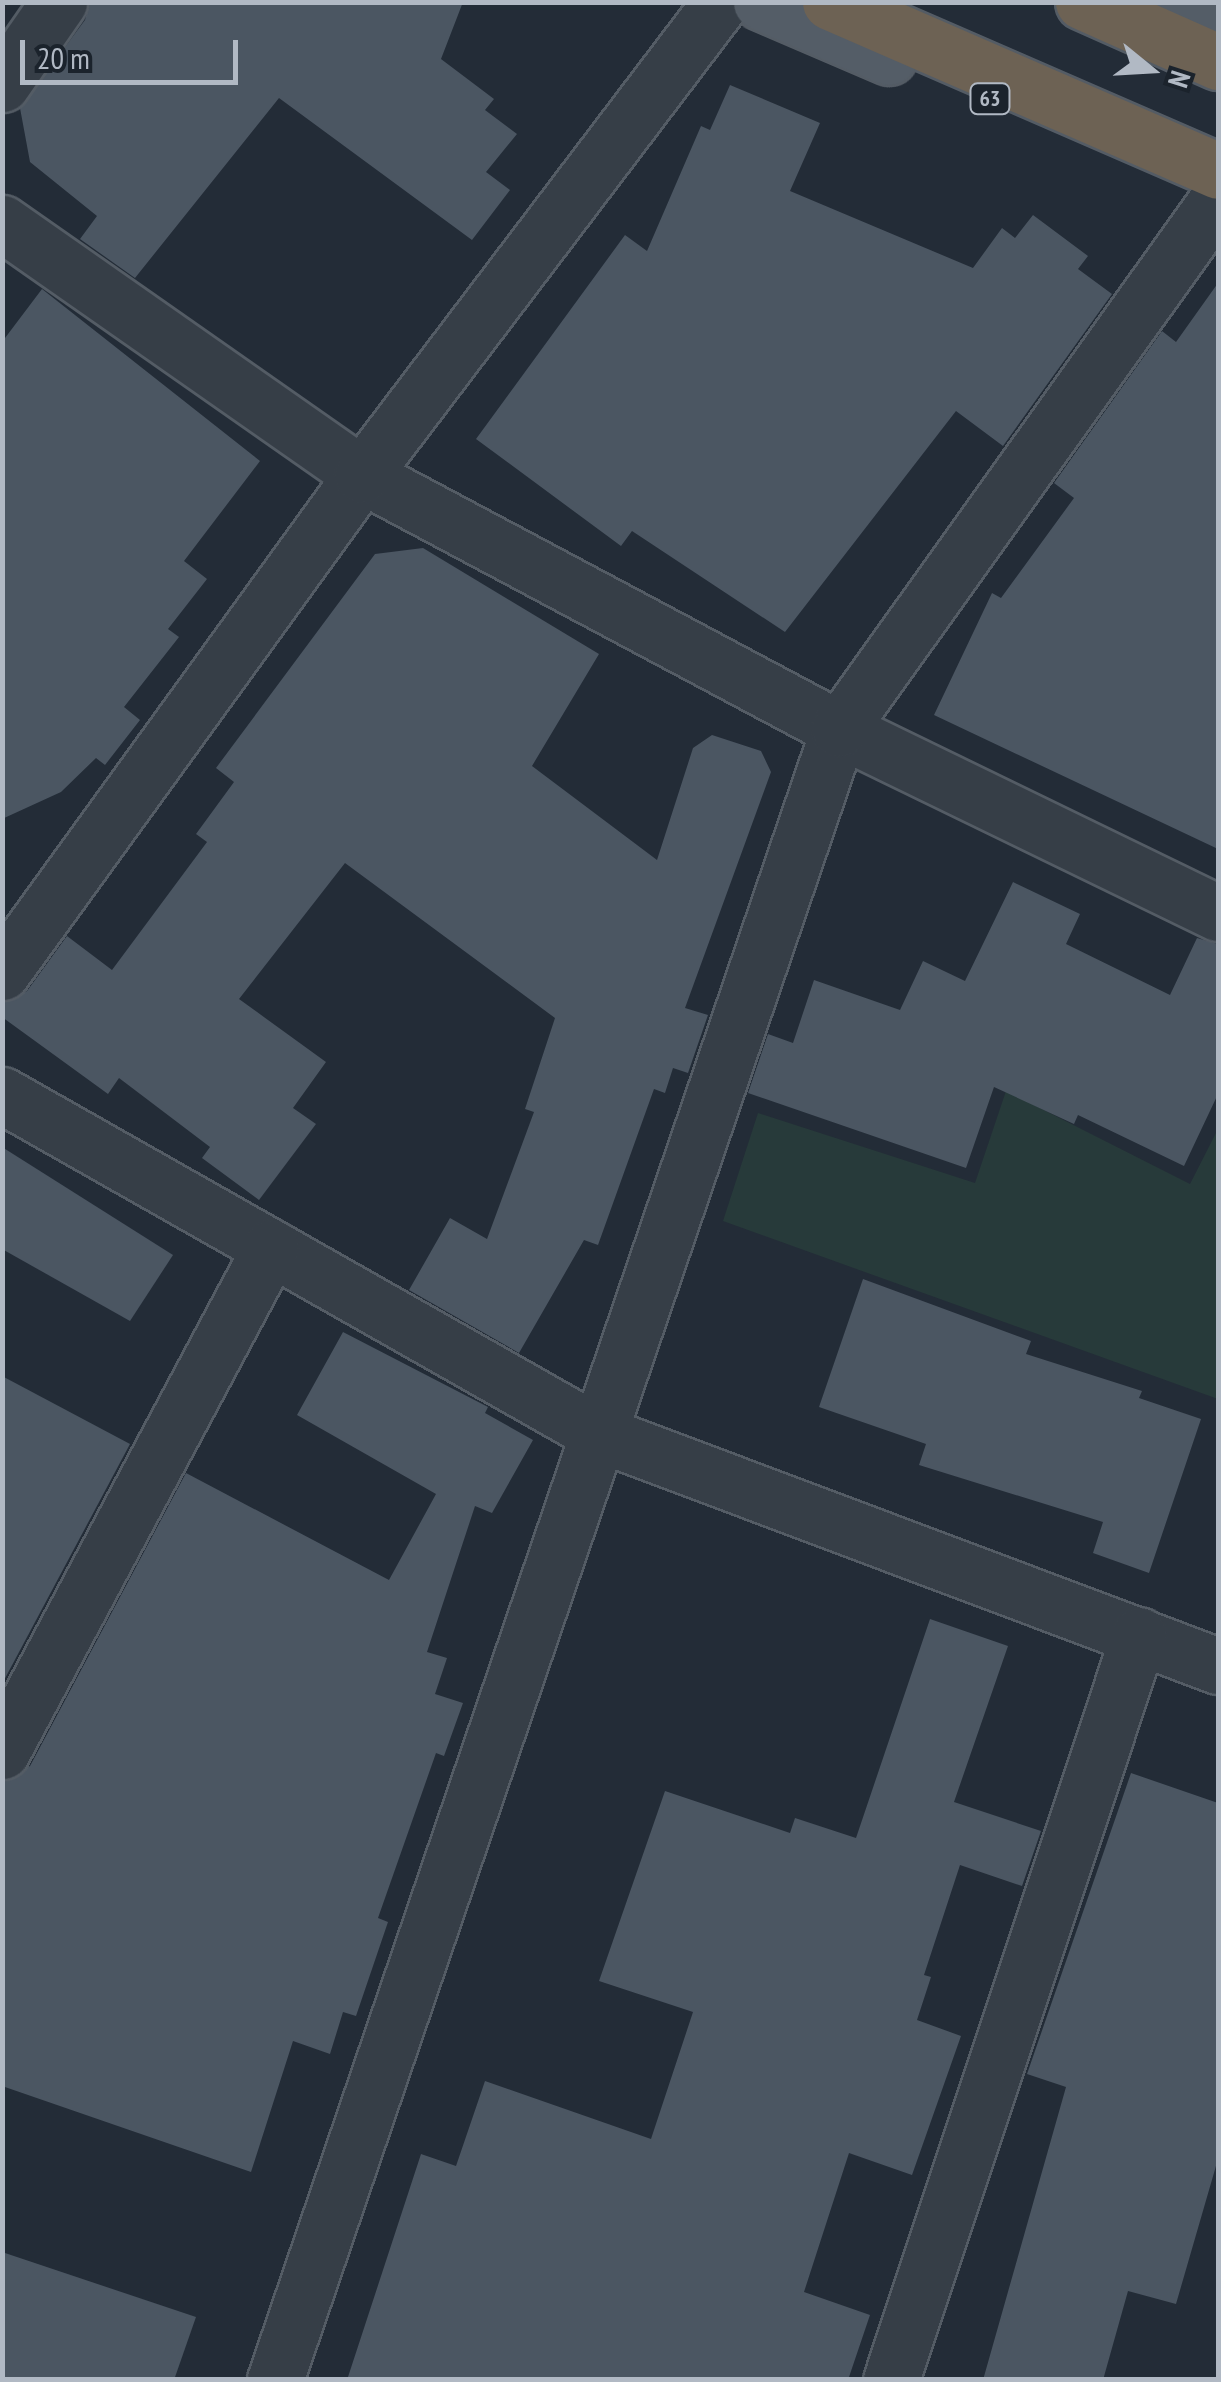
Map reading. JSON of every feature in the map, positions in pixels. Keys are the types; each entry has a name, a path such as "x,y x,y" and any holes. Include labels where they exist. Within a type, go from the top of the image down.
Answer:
{"highway":[{"path":"830,2 1218,170"},
{"path":"1083,2 1218,62"}],"main road":[{"name":"63","path":"761,2 1218,197"},
{"path":"1149,2 1218,32"}],"street":[{"path":"2,84 59,2"},
{"path":"2,972 362,475 720,2"},
{"path":"275,2380 839,729 1218,197"},
{"path":"2,223 362,475 839,729 1218,912"},
{"path":"2,1095 598,1433 1218,1666"},
{"path":"2,1750 271,1248"},
{"path":"891,2380 1139,1635"}],"shaded area":[{"path":"1006,1091 1190,1184 1218,1129 1218,1399 723,1221 758,1113 975,1183"}],"building":[{"path":"90,2 463,2 441,59 494,99 485,110 517,134 486,172 510,190 472,240 279,98 135,278 80,239 97,216 30,162 20,108 85,20"},
{"path":"730,85 820,123 790,191 973,268 1002,228 1015,238 1033,215 1088,256 1078,269 1112,294 1003,446 956,411 785,632 632,531 621,546 476,439 625,235 647,251 701,126 710,130"},
{"path":"1218,283 1218,849 934,715 992,593 1001,598 1074,498 1054,483 1162,331 1176,342"},
{"path":"42,289 260,461 184,561 207,579 168,629 179,637 124,707 140,720 105,765 96,758 61,792 2,819 2,342"},
{"path":"423,548 599,654 532,766 657,860 693,748 712,735 761,751 771,772 685,1008 708,1015 688,1073 673,1068 665,1093 654,1089 598,1245 584,1240 519,1353 409,1290 450,1218 487,1239 534,1112 525,1109 555,1018 345,863 239,999 326,1062 293,1108 316,1124 259,1200 202,1158 210,1147 119,1078 108,1094 2,1017 2,1003 27,991 67,936 112,970 207,842 196,834 234,782 216,768 375,554"},
{"path":"1013,882 1080,914 1066,944 1170,995 1197,938 1218,944 1218,1094 1184,1166 1078,1115 1074,1124 994,1087 966,1168 748,1093 768,1034 793,1043 814,980 900,1010 923,961 965,981"},
{"path":"2,1147 173,1255 130,1321 2,1249"},
{"path":"863,1279 1031,1341 1026,1354 1142,1391 1139,1398 1201,1419 1149,1573 1093,1553 1103,1522 919,1465 926,1444 819,1407"},
{"path":"343,1332 488,1407 485,1413 533,1440 492,1513 475,1506 427,1652 447,1658 435,1694 463,1703 444,1756 436,1753 378,1918 388,1922 356,2016 343,2012 330,2054 293,2041 251,2172 2,2086 2,1782 30,1766 186,1473 389,1580 436,1494 297,1415"},
{"path":"2,1376 130,1444 2,1684"},
{"path":"930,1619 1008,1646 954,1802 1041,1831 1022,1886 960,1865 924,1975 931,1977 917,2020 961,2036 912,2175 849,2153 804,2292 870,2315 848,2380 347,2380 421,2154 456,2166 485,2081 651,2139 693,2012 599,1981 665,1791 790,1833 795,1818 856,1838"},
{"path":"1131,1773 1218,1803 1218,2159 1176,2304 1128,2291 1103,2380 983,2380 1066,2087 1027,2074"},
{"path":"2,2252 196,2317 174,2380 2,2380"}]}
